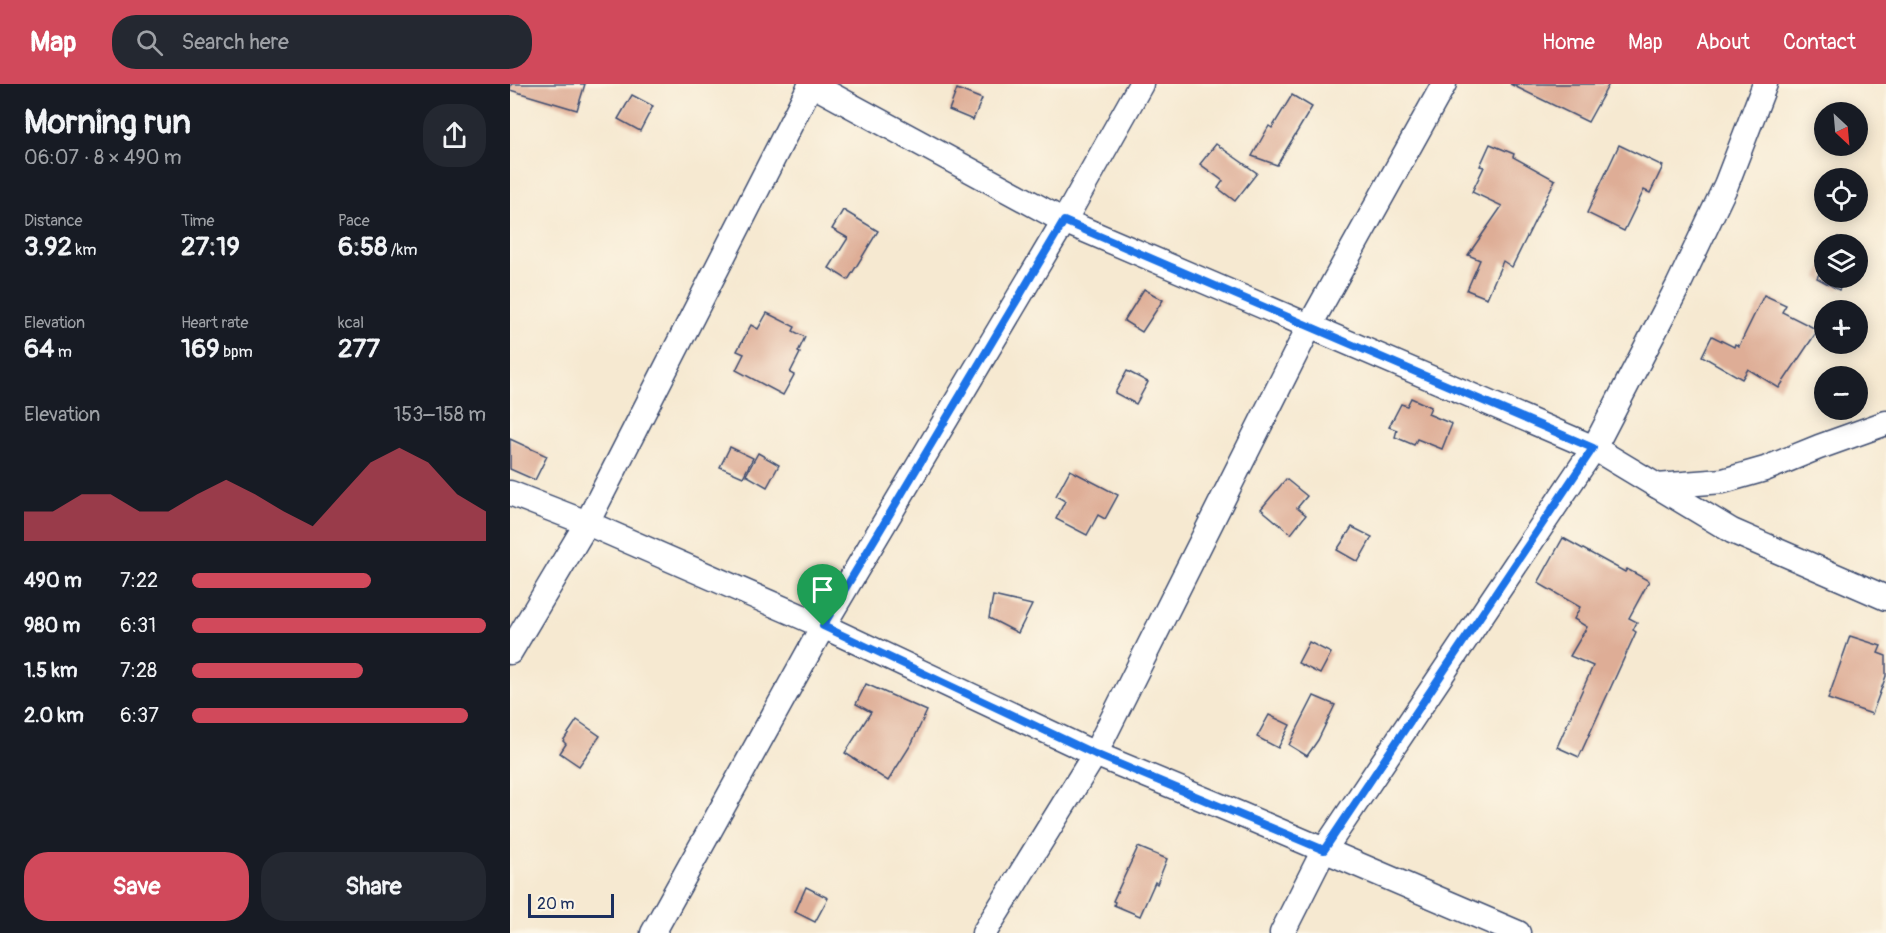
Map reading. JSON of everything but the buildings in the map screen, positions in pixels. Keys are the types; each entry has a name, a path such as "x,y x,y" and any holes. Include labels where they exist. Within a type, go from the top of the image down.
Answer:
{"street":[{"path":"510,652 587,523 811,84 1064,221 1593,448 1732,531 1886,598"},
{"path":"653,933 823,626 1064,221 1141,84"},
{"path":"984,933 1095,754 1310,325 1444,84"},
{"path":"1282,933 1324,850 1593,448 1726,185 1765,84"},
{"path":"1657,486 1723,481 1765,469 1886,423"},
{"path":"510,493 587,523 823,626 1095,754 1518,933"}],"route":[{"path":"1064,221 1593,448 1324,850 1095,754 823,626 1064,221"}]}
